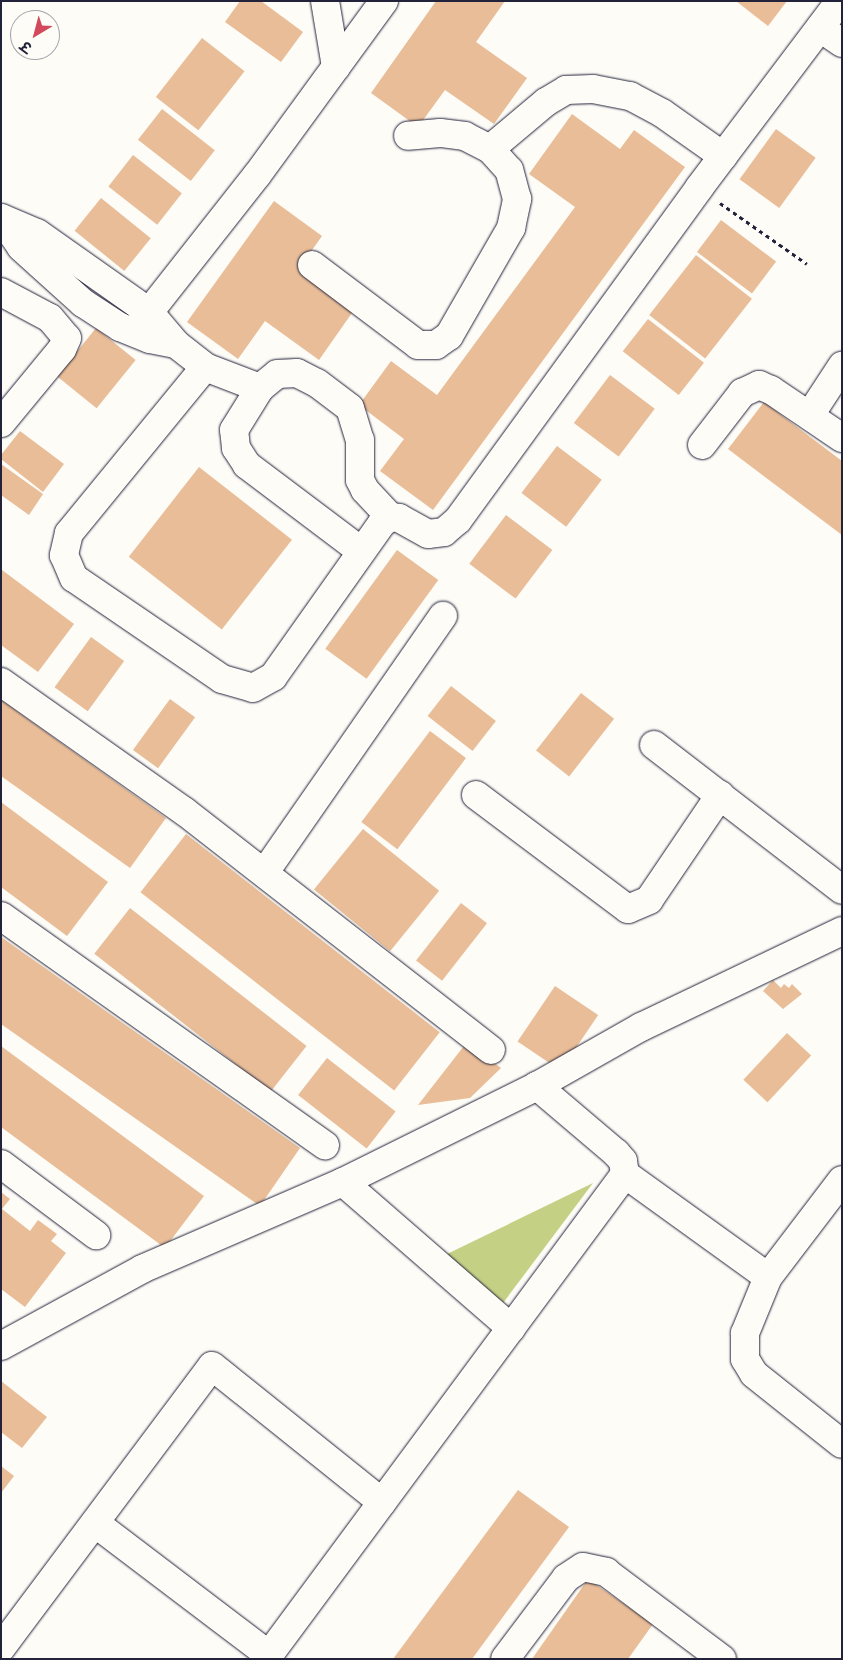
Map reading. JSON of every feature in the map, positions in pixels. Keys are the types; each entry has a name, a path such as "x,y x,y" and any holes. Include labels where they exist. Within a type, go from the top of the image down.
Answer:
{"street":[{"path":"325,1 336,67"},
{"path":"142,322 384,1"},
{"path":"361,551 248,465 236,448 234,430 260,388 277,374 297,373 317,382 350,408 360,440 360,480 373,501 390,517 428,534 444,532 458,520 699,188 840,1"},
{"path":"820,28 842,43"},
{"path":"490,149 546,102 566,90 593,89 630,96 662,113 723,156"},
{"path":"312,265 418,345 436,345 449,336 511,228 517,198 509,170 490,149 465,136 440,133 408,136"},
{"path":"1,218 37,233 142,322 176,344 205,367 260,388"},
{"path":"1,292 50,318 67,338 62,349 1,423"},
{"path":"810,415 842,366"},
{"path":"205,367 69,533 64,555 74,578 222,679 253,688 273,676 374,531 390,517"},
{"path":"702,445 749,388 759,385 771,390 842,438"},
{"path":"265,872 443,616"},
{"path":"1,682 265,872 491,1050"},
{"path":"654,745 842,890"},
{"path":"476,795 628,909 649,900 720,795"},
{"path":"1,916 325,1145"},
{"path":"1,1346 142,1269 343,1182 537,1086 641,1027 842,931"},
{"path":"95,1523 267,1657 625,1174 623,1161 616,1152 537,1086"},
{"path":"1,1164 96,1234"},
{"path":"625,1174 768,1277"},
{"path":"842,1180 768,1277 745,1333 745,1359 754,1374 842,1444"},
{"path":"343,1182 511,1328"},
{"path":"1,1648 212,1366 382,1502"},
{"path":"505,1659 566,1578 583,1567 606,1572 722,1659"}],"path":[{"path":"699,188 807,264"}],"green space":[{"path":"593,1183 503,1303 445,1255"}],"building":[{"path":"240,1 261,1 303,32 281,62 225,22"},
{"path":"436,1 505,1 476,42 527,78 494,124 445,90 418,127 371,93"},
{"path":"736,1 787,1 768,26"},
{"path":"202,38 245,71 198,130 156,97"},
{"path":"162,109 215,150 191,181 138,140"},
{"path":"572,114 620,149 634,130 685,167 433,510 380,471 404,439 359,405 391,361 437,395 575,207 529,174"},
{"path":"776,129 816,158 779,208 740,179"},
{"path":"133,155 182,193 157,225 108,187"},
{"path":"101,198 151,238 124,271 75,231"},
{"path":"274,201 322,236 298,270 354,310 319,360 265,321 238,359 187,322"},
{"path":"721,220 776,262 752,293 697,252"},
{"path":"696,255 752,299 705,359 649,315"},
{"path":"648,319 704,363 679,395 623,351"},
{"path":"96,328 136,360 97,408 57,376"},
{"path":"610,375 655,409 619,457 574,423"},
{"path":"764,402 842,461 842,535 728,449"},
{"path":"20,431 64,464 43,492 1,459 1,455"},
{"path":"557,446 602,480 566,527 521,493"},
{"path":"1,464 43,494 29,515 1,495"},
{"path":"199,467 292,540 222,629 129,557"},
{"path":"506,515 552,550 516,599 469,564"},
{"path":"397,550 438,580 367,679 325,649"},
{"path":"2,570 74,624 38,672 1,645"},
{"path":"91,637 124,661 88,711 55,687"},
{"path":"451,686 496,721 473,751 428,716"},
{"path":"581,693 614,719 569,776 536,751"},
{"path":"170,699 195,717 158,768 133,750"},
{"path":"1,700 166,818 130,868 1,776"},
{"path":"430,731 466,758 397,849 361,822"},
{"path":"1,802 108,882 67,936 1,887"},
{"path":"363,829 439,891 390,951 314,890"},
{"path":"186,834 440,1032 394,1091 140,892"},
{"path":"461,903 487,923 442,981 416,961"},
{"path":"130,908 307,1046 271,1092 94,954"},
{"path":"1,937 300,1148 260,1206 1,1024"},
{"path":"773,980 781,988 784,984 789,988 792,984 802,994 783,1009 763,991"},
{"path":"555,986 598,1015 561,1071 518,1042"},
{"path":"787,1033 811,1056 767,1102 743,1080"},
{"path":"467,1042 501,1068 470,1098 418,1105"},
{"path":"1,1046 204,1196 165,1248 1,1127"},
{"path":"327,1058 396,1112 367,1149 298,1095"},
{"path":"1,1192 10,1199 2,1209 30,1231 38,1220 57,1234 51,1241 66,1253 25,1307 1,1289"},
{"path":"1,1381 47,1417 22,1448 1,1432"},
{"path":"1,1466 14,1476 1,1493"},
{"path":"518,1490 569,1527 472,1659 393,1659"},
{"path":"588,1579 653,1624 628,1659 532,1659"}]}
